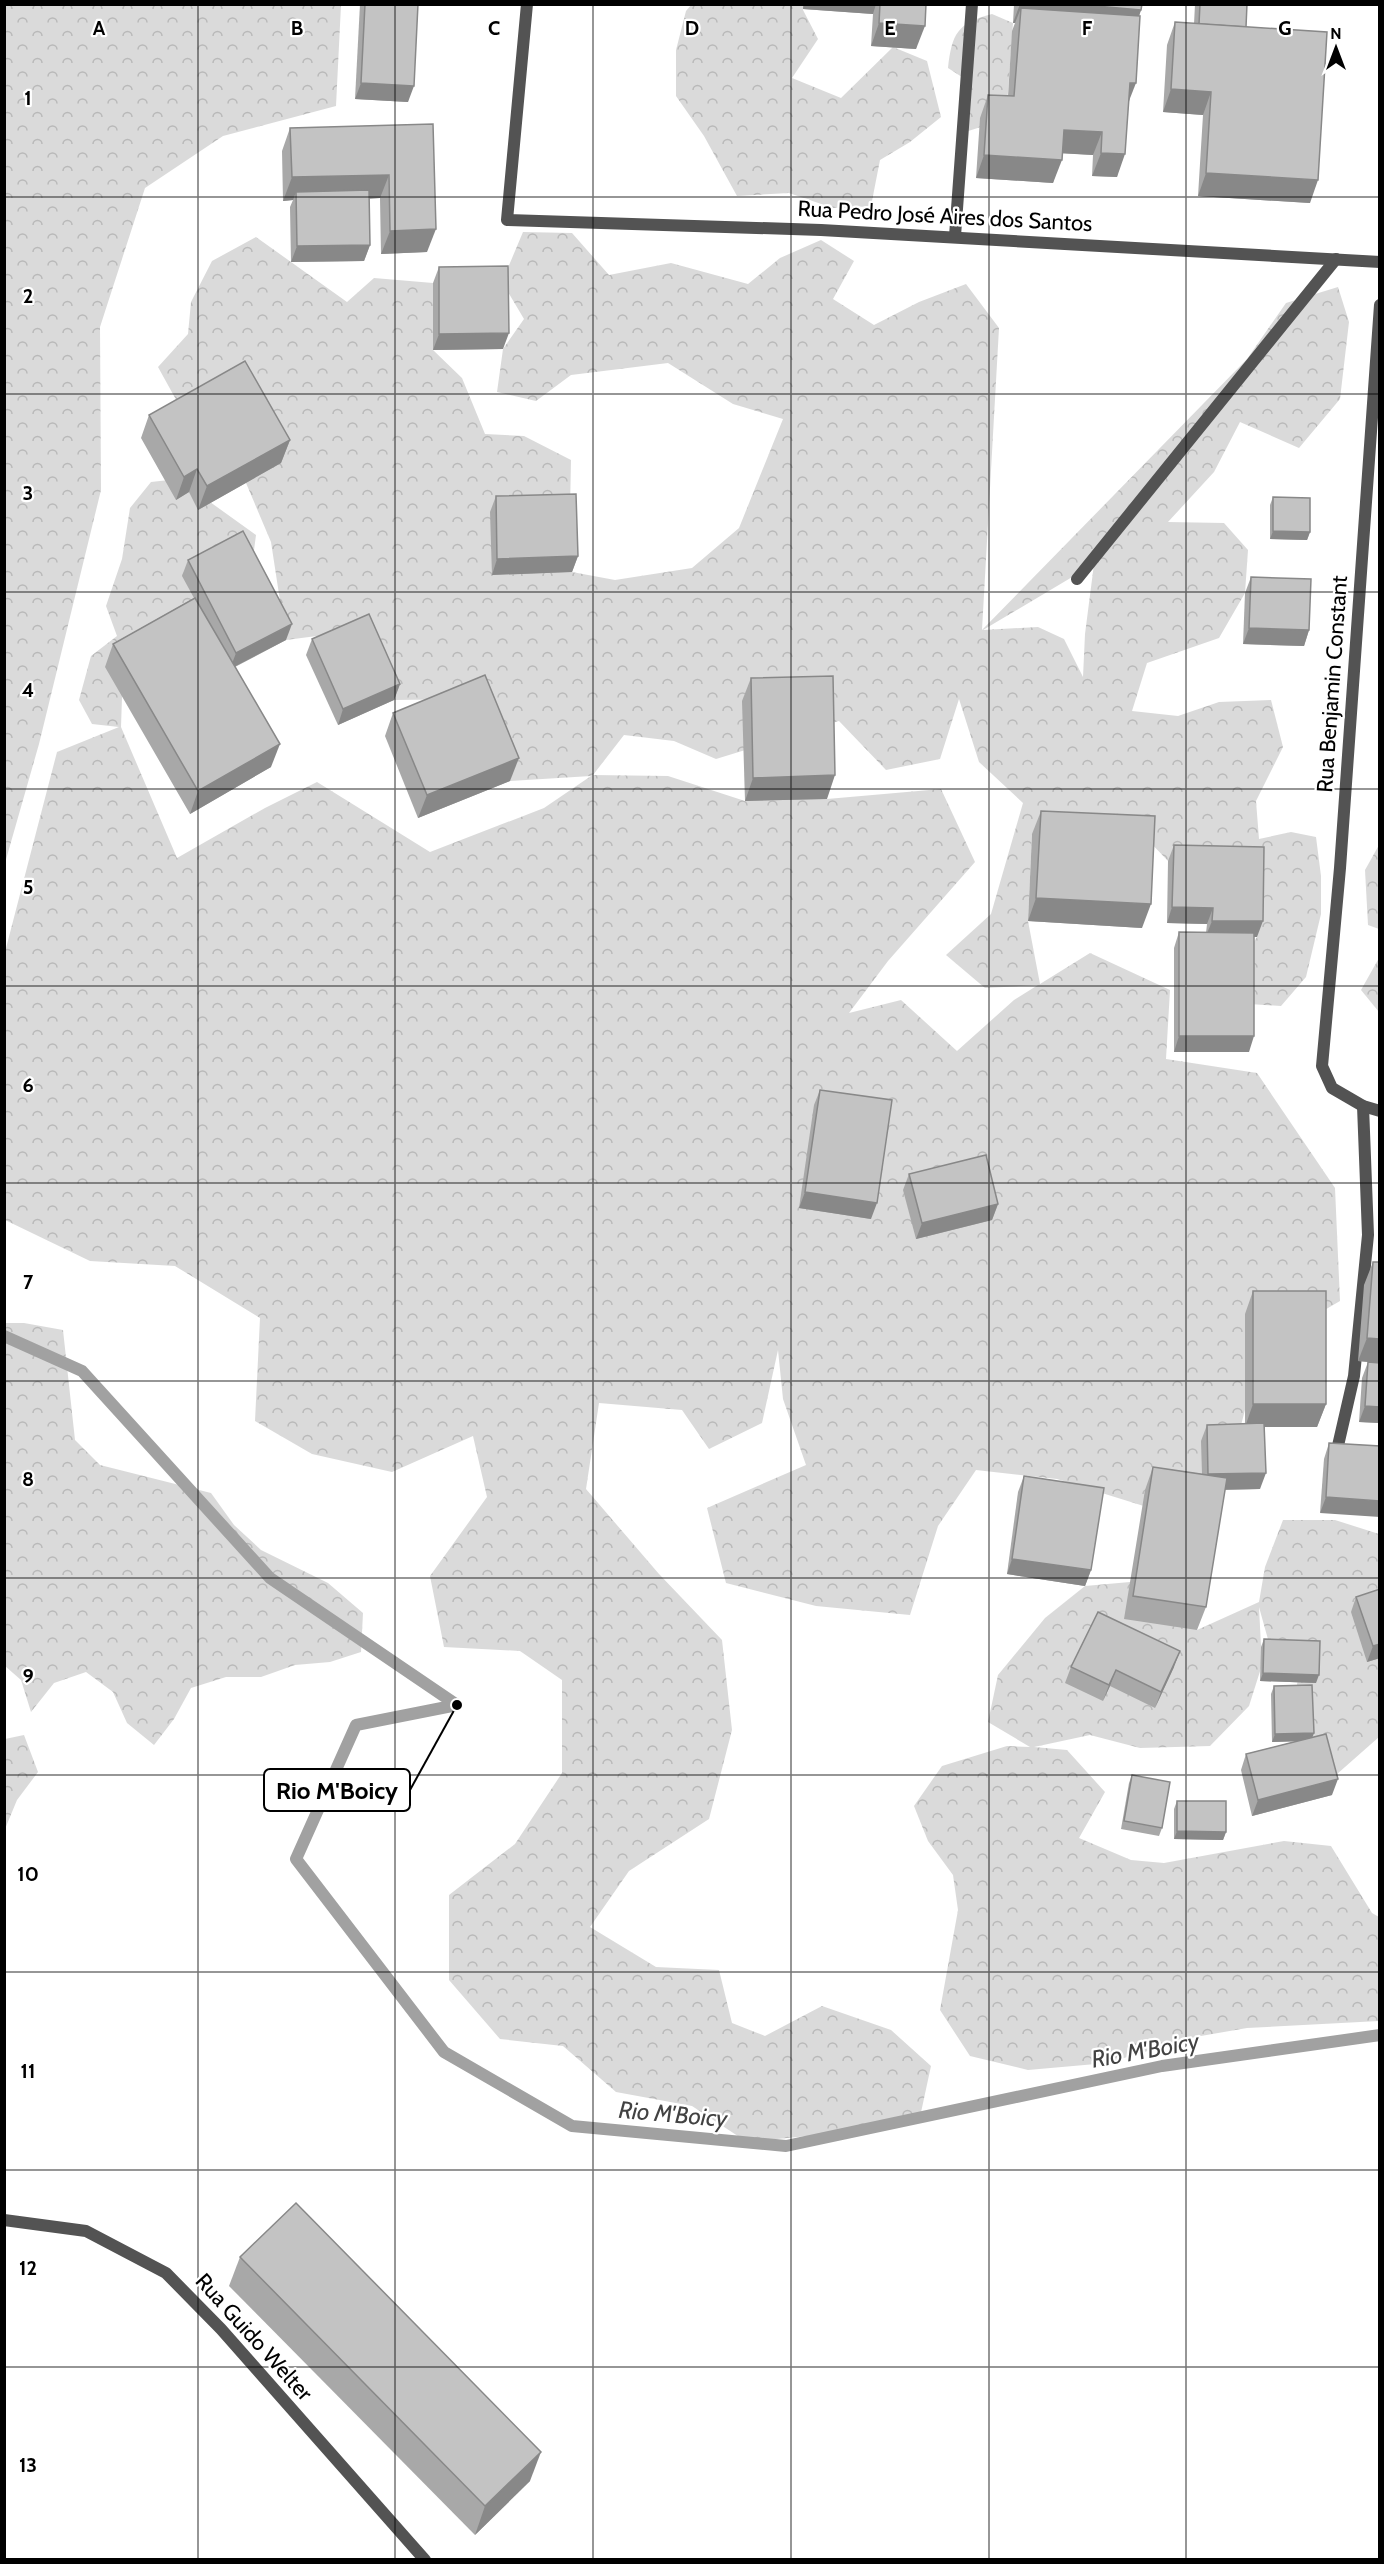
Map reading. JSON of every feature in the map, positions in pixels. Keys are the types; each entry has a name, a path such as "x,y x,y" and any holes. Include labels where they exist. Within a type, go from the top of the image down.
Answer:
{"street":[{"name":"Rua Pedro José Aires dos Santos","path":"527,4 507,220 955,236 1380,262"},
{"path":"955,236 972,4"},
{"path":"1077,579 1336,259"},
{"name":"Rua Benjamin Constant","path":"1362,1106 1332,1088 1323,1066 1342,844 1380,305"},
{"path":"1337,1450 1354,1376 1368,1235 1362,1106 1380,1111"},
{"name":"Rua Guido Welter","path":"4,2220 86,2231 166,2273 221,2329 424,2559"}],"green space":[{"path":"5,4 341,5 336,106 223,136 145,188 100,327 101,490 39,744 5,863"},
{"path":"691,5 803,5 803,10 818,39 792,78 841,98 893,47 927,61 941,117 910,142 880,160 871,206 833,208 789,193 737,196 704,136 676,96 676,50 686,11"},
{"path":"992,14 1013,23 1006,119 962,133 965,79 948,68 954,38 971,21"},
{"path":"523,232 572,233 609,275 671,263 748,284 780,258 821,240 854,261 833,299 874,325 919,302 966,284 999,328 982,630 1247,359 1286,303 1338,287 1349,322 1340,399 1299,448 1240,422 1214,472 1168,522 1224,523 1248,550 1245,593 1219,638 1147,663 1132,711 1178,716 1219,702 1271,700 1283,747 1256,801 1259,839 1291,832 1316,837 1321,876 1321,914 1306,977 1281,1006 1249,1004 1249,949 1257,937 1258,863 1168,861 1147,839 1032,834 1028,921 1040,984 1090,953 1170,990 1166,1059 1257,1073 1335,1188 1340,1301 1292,1329 1250,1390 1231,1465 1179,1517 1057,1479 976,1470 938,1526 910,1615 816,1606 726,1583 707,1508 806,1465 783,1399 778,1350 762,1423 709,1449 682,1410 599,1403 586,1489 659,1574 722,1640 732,1730 709,1819 629,1871 590,1927 656,1967 719,1970 732,2023 765,2036 822,2006 891,2030 931,2066 920,2117 848,2132 747,2142 692,2106 616,2092 563,2046 500,2039 449,1980 449,1895 515,1844 562,1773 562,1680 520,1651 444,1647 430,1576 487,1497 473,1436 392,1472 312,1454 255,1421 260,1318 175,1266 90,1261 5,1220 5,952 57,752 119,727 92,724 79,700 91,656 117,636 106,606 122,559 130,508 151,482 178,479 256,535 251,573 147,658 122,697 121,727 177,858 265,808 317,782 430,852 544,808 591,776 510,781 477,699 394,700 363,630 286,640 271,542 246,483 200,443 158,367 188,334 191,302 212,261 256,237 347,302 374,278 433,283 433,350 462,378 485,434 524,436 571,460 570,510 492,575 572,572 615,580 692,568 739,528 783,419 733,404 668,363 571,375 536,401 497,392 503,349 524,319 502,282","holes":["1094,564 1085,634 1083,677 1064,639 1038,627 983,630","959,699 979,762 1023,803 991,914 946,955 985,988 1038,985 1014,1000 957,1051 901,1000 849,1013 888,961 975,862 941,789 827,799 745,801 668,776 593,775 624,735 674,741 716,759 839,721 886,770 940,759"]},
{"path":"1379,845 1380,929 1368,925 1365,870"},
{"path":"1379,958 1379,1012 1361,990"},
{"path":"5,1323 24,1323 63,1330 75,1440 100,1465 211,1493 234,1525 261,1550 328,1583 363,1613 361,1652 330,1662 295,1665 261,1677 226,1677 191,1688 174,1719 154,1745 127,1723 113,1692 86,1672 54,1683 31,1712 21,1680 5,1666"},
{"path":"1283,1520 1335,1520 1379,1534 1379,1737 1328,1782 1289,1730 1302,1656 1269,1643 1259,1607 1262,1665 1249,1706 1210,1746 1140,1748 1090,1735 1034,1747 1067,1750 1105,1792 1079,1838 1131,1860 1164,1863 1284,1841 1331,1846 1372,1913 1379,1917 1379,2021 1247,2028 1195,2037 1107,2063 1028,2070 970,2056 940,2010 958,1910 953,1875 928,1841 914,1806 942,1766 1007,1746 1030,1747 988,1722 998,1675 1045,1618 1085,1586 1130,1582 1197,1630 1259,1602 1265,1567"},
{"path":"24,1735 38,1772 17,1800 5,1829 5,1739"}],"building":[{"path":"365,4 418,4 414,86 361,83"},
{"path":"880,4 926,4 925,26 879,23"},
{"path":"1074,4 1142,4 1141,10"},
{"path":"1200,4 1247,4 1246,27 1199,24"},
{"path":"1021,8 1140,16 1136,83 1130,83 1125,154 1101,153 1102,132 1064,130 1062,160 984,155 988,95 1014,96"},
{"path":"1175,22 1327,32 1318,180 1206,173 1211,92 1171,89"},
{"path":"433,124 436,229 390,231 389,175 292,177 290,128"},
{"path":"369,190 370,245 297,246 296,192"},
{"path":"508,266 509,333 439,334 439,267"},
{"path":"245,361 290,440 207,486 197,469 184,477 149,415"},
{"path":"576,494 578,556 497,559 496,496"},
{"path":"1273,497 1310,498 1310,532 1273,531"},
{"path":"243,531 292,624 236,653 188,560"},
{"path":"1251,577 1311,579 1309,630 1249,628"},
{"path":"195,598 280,744 198,791 113,644"},
{"path":"369,614 400,684 343,709 312,639"},
{"path":"485,675 519,758 427,795 393,713"},
{"path":"833,676 835,775 753,778 751,678"},
{"path":"1041,811 1155,816 1151,904 1036,898"},
{"path":"1174,845 1264,847 1263,921 1212,921 1213,908 1172,907"},
{"path":"1179,932 1254,933 1254,1036 1179,1036"},
{"path":"820,1090 892,1100 877,1203 805,1192"},
{"path":"986,1155 998,1204 922,1223 909,1174"},
{"path":"1373,1262 1380,1262 1380,1339 1367,1338"},
{"path":"1253,1291 1326,1291 1326,1404 1253,1404"},
{"path":"1368,1362 1380,1363 1380,1407 1365,1406"},
{"path":"1264,1423 1266,1473 1208,1474 1207,1425"},
{"path":"1329,1443 1380,1446 1380,1501 1326,1497"},
{"path":"1153,1467 1227,1478 1206,1607 1133,1596"},
{"path":"1024,1476 1104,1488 1091,1570 1012,1559"},
{"path":"1380,1589 1380,1644 1373,1646 1356,1597"},
{"path":"1098,1612 1180,1651 1161,1692 1116,1670 1109,1685 1071,1667"},
{"path":"1264,1639 1320,1641 1319,1675 1263,1673"},
{"path":"1312,1685 1314,1733 1275,1734 1274,1686"},
{"path":"1326,1734 1338,1779 1258,1800 1246,1754"},
{"path":"1132,1775 1170,1782 1162,1828 1124,1821"},
{"path":"1177,1801 1226,1801 1226,1832 1177,1831"},
{"path":"296,2203 541,2452 485,2506 240,2257"}],"waterway":[{"name":"Rio M'Boicy","path":"4,1336 82,1371 270,1578 457,1705 356,1725 296,1859 444,2052 572,2126 786,2146 1162,2066 1380,2035"}],"place":[{"name":"Rio M'Boicy","path":"457,1705"}]}
